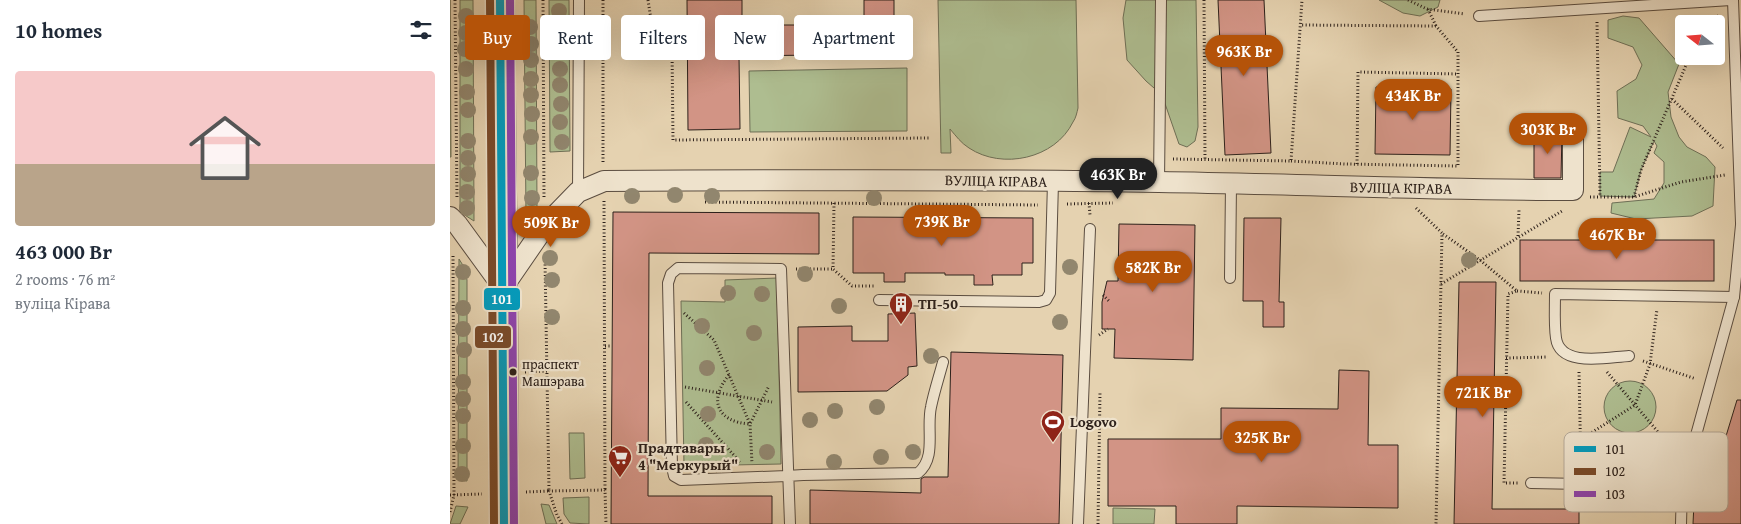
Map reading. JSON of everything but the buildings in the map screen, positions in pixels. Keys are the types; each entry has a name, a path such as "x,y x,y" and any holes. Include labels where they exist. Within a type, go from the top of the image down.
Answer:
{"main road":[{"path":"500,0 504,524"}],"street":[{"name":"ВУЛІЦА КІРАВА","path":"578,192 604,181 929,179 1573,190 1573,137"},
{"path":"453,220 503,287 545,226 578,192"}],"lane":[{"path":"578,192 579,0"},
{"path":"1159,182 1161,0"},
{"path":"1479,16 1732,0 1741,224 1734,297 1697,432"},
{"path":"879,300 1039,302 1046,300 1050,293 1053,182"},
{"path":"1230,278 1231,184"},
{"path":"1078,524 1090,229"},
{"path":"790,524 788,476 785,404 781,269 678,268 671,274 668,283 668,300 672,467 674,476 681,480 788,476 918,474 925,468 929,459 930,409 943,362"},
{"path":"1629,356 1574,358 1560,348 1556,340 1555,294 1734,297"},
{"path":"1531,483 1564,484"}],"path":[{"path":"450,512 454,435 452,376 455,0"},
{"path":"543,0 549,492 562,524"},
{"path":"604,0 606,524"},
{"path":"648,0 652,26 672,48 673,140 929,138"},
{"path":"1204,0 1205,159"},
{"path":"1291,161 1302,0"},
{"path":"1408,0 1427,8 1479,16"},
{"path":"1169,159 1458,166 1458,52 1436,26 1427,8"},
{"path":"1596,9 1600,196"},
{"path":"1300,25 1436,26"},
{"path":"1634,197 1641,170 1686,65"},
{"path":"1357,164 1358,72 1458,74"},
{"path":"1672,98 1740,169"},
{"path":"1587,196 1634,197 1681,182 1740,169"},
{"path":"1518,237 1519,190"},
{"path":"833,269 834,203"},
{"path":"1436,524 1441,284 1570,207"},
{"path":"1442,233 1480,260 1517,291"},
{"path":"450,249 454,255"},
{"path":"781,269 833,269 852,286 877,286"},
{"path":"1531,483 1504,483 1508,294 1517,291 1555,294"},
{"path":"1593,432 1636,405 1650,364 1659,296"},
{"path":"668,300 714,340 750,424 753,477"},
{"path":"1097,336 1108,329"},
{"path":"604,346 612,346"},
{"path":"1629,356 1711,384"},
{"path":"1506,358 1574,358 1579,432"},
{"path":"1596,358 1659,432"},
{"path":"729,375 721,384 718,393 718,404 722,413 731,421 750,424"},
{"path":"670,384 785,404"},
{"path":"670,384 753,477"},
{"path":"750,424 770,384"},
{"path":"1098,524 1100,390"},
{"path":"450,432 454,435"},
{"path":"452,495 605,490"}],"green space":[{"path":"450,0 451,157 450,157"},
{"path":"460,0 473,0 473,15 465,15 465,60 473,60 474,221 460,212"},
{"path":"524,0 536,0 537,211 526,217 525,60 530,60 530,15 524,15"},
{"path":"549,0 569,0 569,15 549,15"},
{"path":"938,0 1076,0 1078,108 1075,119 1065,135 1054,145 1027,157 997,158 982,155 969,148 950,129 951,153 941,153"},
{"path":"1126,0 1196,0 1198,127 1195,141 1187,147 1179,144 1162,95 1127,60 1123,18"},
{"path":"1379,0 1440,0 1438,7 1420,16 1403,13"},
{"path":"1623,16 1639,18 1675,59 1675,65 1679,65 1668,92 1671,117 1679,137 1687,147 1706,157 1715,167 1713,206 1692,216 1636,219 1611,213 1612,203 1654,199 1664,183 1664,162 1654,153 1657,146 1654,141 1641,170 1634,197 1600,196 1600,172 1613,172 1630,127 1651,137 1643,126 1618,118 1617,91 1636,79 1642,65 1633,47 1608,38 1608,20"},
{"path":"549,60 569,60 570,151 550,152"},
{"path":"907,68 907,131 750,132 749,71"},
{"path":"459,259 464,267 467,280 467,481 458,480"},
{"path":"777,278 781,464 684,466 681,301 725,302 725,280"},
{"path":"1630,381 1640,383 1648,389 1655,402 1654,417 1648,425 1635,432 1620,431 1612,425 1606,417 1604,407 1606,397 1612,389 1620,383"},
{"path":"569,433 584,433 585,478 570,479"},
{"path":"589,497 589,524 570,523 564,514 563,498"},
{"path":"541,504 549,505 557,524 546,524"},
{"path":"456,506 468,507 460,524 450,524"},
{"path":"1113,508 1155,509 1154,524 1113,524"}],"transit line":[{"name":"102","path":"490,0 494,524"},
{"name":"101","path":"500,0 504,524"},
{"name":"103","path":"510,0 514,524"}],"place":[{"name":"ТП-50","path":"901,325"},
{"name":"праспект Машэрава","path":"513,372"},
{"name":"Logovo","path":"1053,443"},
{"name":"Прадтавары 4 \"Меркурый\"","path":"620,478"}]}
